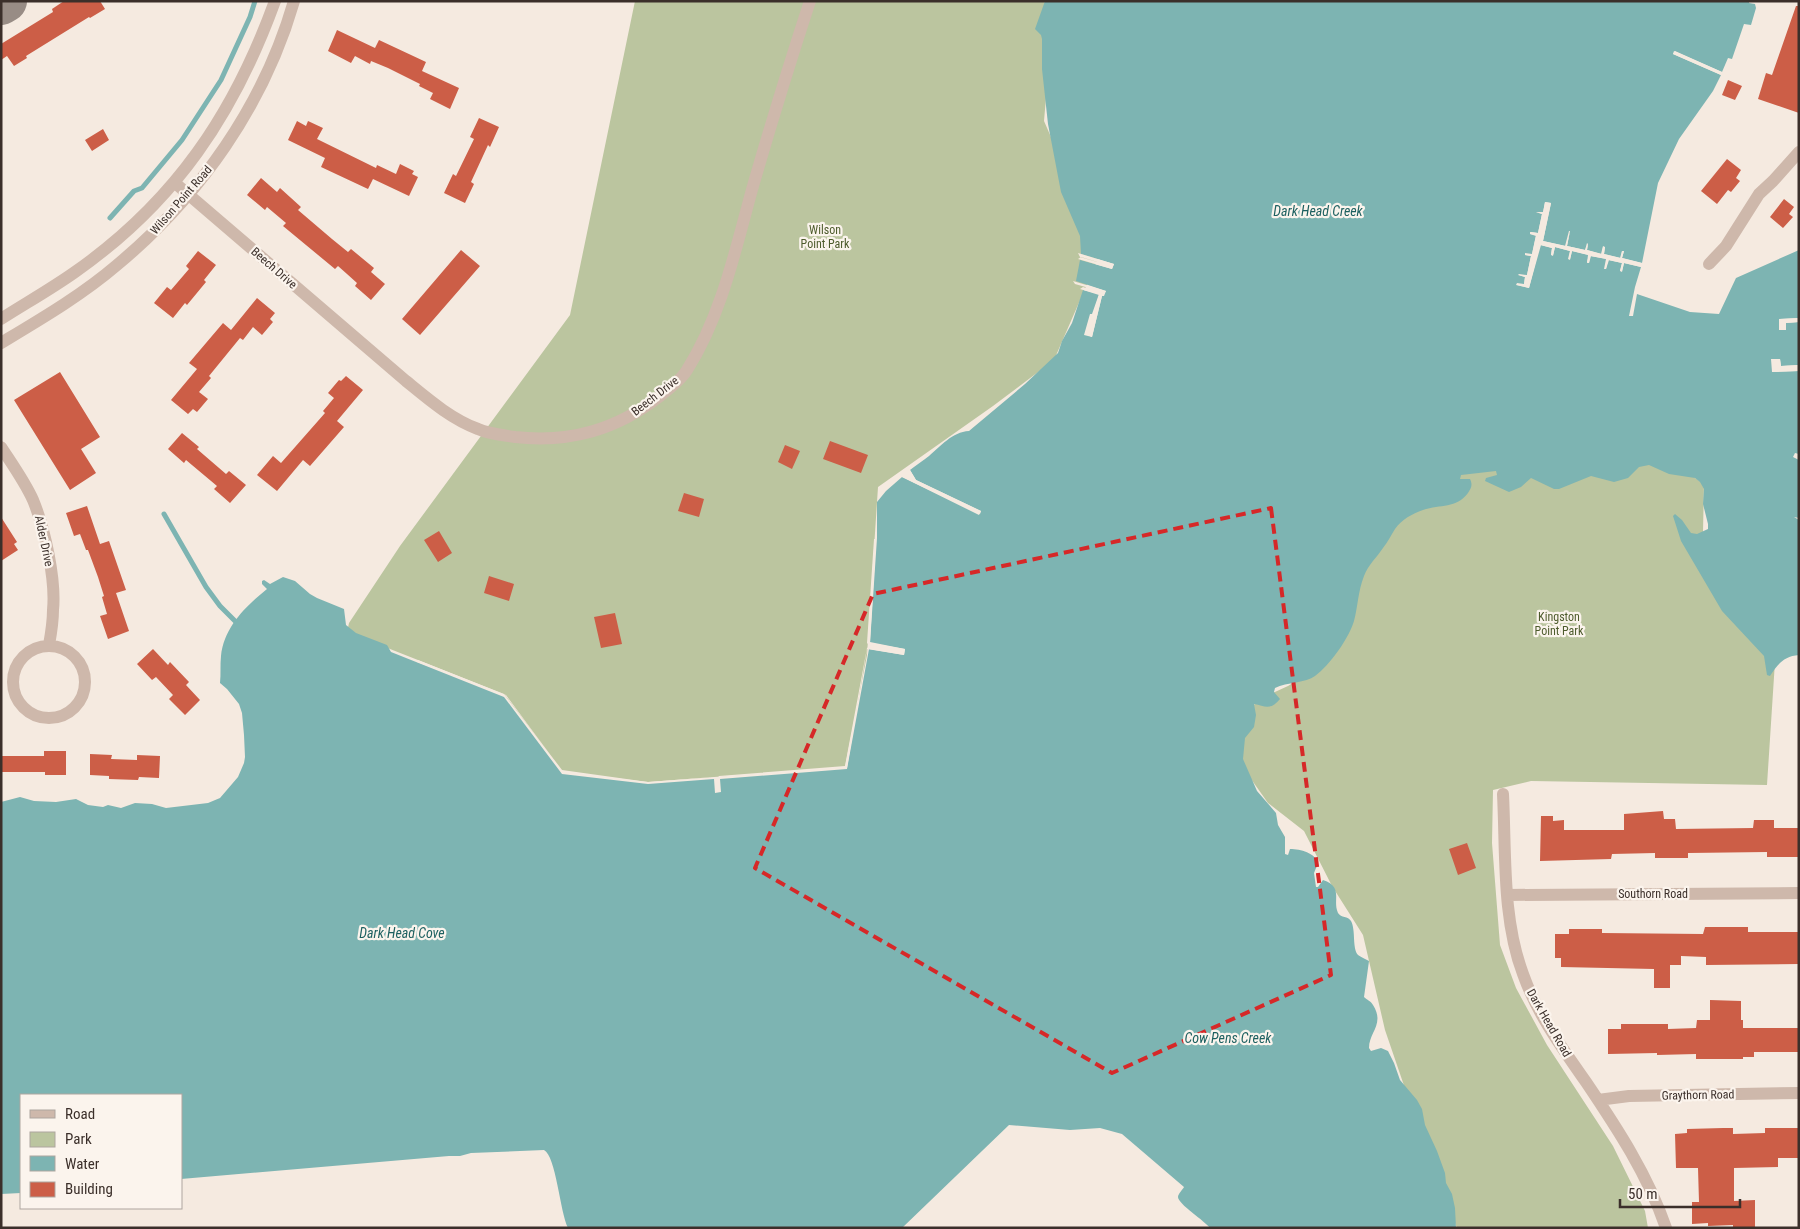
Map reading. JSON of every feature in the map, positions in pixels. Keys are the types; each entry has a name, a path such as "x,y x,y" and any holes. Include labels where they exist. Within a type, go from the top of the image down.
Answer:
{"street":[{"name":"Wilson Point Road","path":"1,319 48,290 99,254 151,208 175,183 215,129 232,100 261,41 275,1"},
{"name":"Wilson Point Road","path":"1,343 71,300 117,266 164,222 189,195 210,169 245,115 272,61 294,1"},
{"name":"Beech Drive","path":"175,183 398,375 430,401 458,419 478,430 532,438 574,437 600,430 642,409 667,390 686,372 708,331 726,283 766,143 810,1"},
{"path":"1709,264 1726,246 1759,194 1799,152"},
{"name":"Alder Drive","path":"1,447 33,499 44,533 52,580 54,609 49,645"},
{"path":"49,645 62,647 72,654 80,664 85,675 85,688 81,699 73,709 62,716 50,718 37,716 27,711 19,703 14,693 12,681 14,670 23,656 38,647 49,645"},
{"name":"Dark Head Road","path":"1503,794 1507,895 1515,953 1534,1002 1637,1162 1657,1203 1666,1228"},
{"name":"Southorn Road","path":"1507,895 1799,893"},
{"name":"Graythorn Road","path":"1598,1100 1629,1096 1799,1093"}],"highlighted area":[{"path":"1271,508 1331,975 1112,1073 755,868 873,594"}],"green space":[{"name":"Wilson Point Park","path":"635,1 1040,1 1054,5 1044,121 1101,252 1054,360 993,406 878,487 867,655 845,767 648,782 562,770 504,694 347,632 349,623 400,546 570,315"},
{"name":"Kingston Point Park","path":"1667,459 1704,484 1703,532 1708,572 1776,646 1767,785 1531,781 1493,790 1492,843 1500,945 1516,988 1547,1045 1613,1146 1645,1211 1648,1228 1457,1228 1424,1144 1385,1030 1363,935 1332,886 1304,831 1268,803 1244,769 1238,745 1243,723 1257,700 1288,686 1319,667 1360,576 1407,504 1463,472"}],"water":[{"path":"1045,1 1749,1 1749,3 1755,4 1756,8 1751,25 1744,24 1732,59 1728,58 1722,72 1675,51 1673,54 1721,75 1713,91 1679,139 1658,183 1642,263 1622,258 1624,251 1622,251 1621,258 1604,254 1605,247 1603,247 1602,254 1587,250 1588,244 1585,250 1567,246 1570,231 1566,246 1543,241 1551,203 1545,202 1543,213 1536,212 1542,214 1538,233 1531,232 1530,234 1536,235 1532,254 1525,255 1531,256 1527,275 1519,275 1525,277 1524,285 1517,285 1529,288 1540,245 1552,248 1551,255 1553,255 1555,247 1570,251 1569,259 1572,251 1589,255 1587,262 1589,263 1590,256 1607,259 1605,269 1608,260 1622,263 1620,271 1622,271 1624,263 1641,267 1629,316 1633,316 1637,294 1690,312 1719,314 1736,278 1799,250 1799,318 1780,319 1779,330 1786,330 1786,323 1799,322 1799,365 1781,366 1780,359 1772,359 1772,372 1799,371 1799,454 1795,453 1793,457 1799,460 1799,518 1794,517 1799,520 1799,655 1785,659 1770,676 1767,675 1764,656 1722,611 1681,541 1673,516 1675,514 1682,520 1691,533 1697,534 1708,529 1703,504 1704,489 1695,478 1669,474 1649,465 1639,467 1628,478 1614,482 1591,476 1559,489 1554,489 1531,478 1521,487 1509,492 1485,481 1486,478 1497,475 1496,471 1461,475 1460,479 1470,479 1471,483 1470,490 1463,498 1453,504 1415,513 1395,529 1366,572 1360,587 1352,628 1333,658 1315,676 1275,688 1274,692 1280,699 1273,705 1267,707 1254,704 1256,715 1254,727 1245,738 1243,759 1257,791 1276,813 1278,825 1285,837 1285,854 1288,855 1290,849 1307,852 1314,857 1318,863 1314,873 1316,887 1323,880 1333,886 1338,913 1351,921 1356,952 1369,961 1364,997 1372,1004 1376,1012 1377,1023 1369,1048 1371,1051 1381,1048 1388,1051 1400,1080 1422,1109 1425,1125 1437,1151 1445,1173 1446,1183 1452,1194 1456,1228 1210,1228 1179,1200 1178,1196 1184,1187 1122,1134 1100,1128 1070,1130 1009,1125 902,1228 568,1228 552,1162 544,1150 471,1153 460,1156 182,1179 182,1094 20,1094 20,1193 1,1194 1,802 20,797 34,801 56,802 76,799 88,805 103,807 108,805 121,808 135,803 152,804 166,808 208,803 220,798 238,777 245,757 242,713 239,704 220,683 223,645 237,618 267,589 262,584 262,581 264,580 270,584 283,577 295,581 317,598 344,609 346,625 356,633 387,645 391,652 504,697 562,774 648,784 714,779 715,793 721,792 720,779 847,769 869,649 904,655 905,649 870,643 877,538 877,502 902,477 980,514 981,511 916,480 910,470 952,437 969,431 1025,384 1058,353 1072,323 1083,290 1099,294 1085,334 1092,337 1102,296 1106,291 1076,281 1080,260 1112,269 1114,264 1081,254 1080,236 1061,192 1048,124 1042,69 1042,39 1035,29"}],"pier":[{"path":"1674,51 1722,72 1721,75 1673,54"},
{"path":"1545,202 1551,203 1543,241 1565,246 1570,231 1567,246 1585,250 1587,243 1587,250 1601,254 1603,246 1605,247 1604,254 1620,258 1622,251 1624,251 1622,258 1642,263 1641,267 1624,263 1622,272 1620,271 1622,263 1609,260 1606,269 1604,269 1606,259 1591,256 1589,263 1587,263 1588,255 1572,251 1570,260 1568,259 1570,251 1555,247 1553,256 1551,255 1552,248 1541,245 1529,288 1516,285 1517,283 1524,284 1525,277 1518,275 1527,275 1531,256 1525,255 1525,253 1532,254 1536,236 1530,234 1530,232 1538,233 1542,214 1536,212 1543,212","holes":["1548,205 1541,243 1538,244 1526,285"]},
{"path":"1078,253 1114,264 1112,269 1078,259 1081,257"},
{"path":"1073,281 1106,291 1104,296 1102,296 1092,337 1084,335 1090,314 1093,314 1099,295 1080,289 1083,287 1103,292 1075,284"},
{"path":"1799,318 1799,322 1786,323 1786,330 1779,330 1779,319"},
{"path":"1771,359 1780,359 1781,366 1799,365 1799,371 1772,372","holes":["1778,361 1780,369 1774,369 1774,362"]},
{"path":"910,470 916,480 981,511 979,515 902,477 913,480 908,472"},
{"path":"874,539 876,539 870,642 905,649 904,655 867,649 847,768 720,777 717,779 719,776 845,766 867,648 902,652 867,643"},
{"path":"418,660 506,695 552,757 505,695 417,662"},
{"path":"563,772 648,782 708,777 648,783"}],"building":[{"path":"64,1 100,1 105,9 26,56 27,58 14,66 7,56 1,60 1,44 53,12 52,9"},
{"path":"1796,6 1799,6 1799,113 1758,99 1766,73 1772,75"},
{"path":"337,30 375,48 379,40 426,62 422,71 459,88 450,109 430,99 433,93 419,86 420,84 388,68 371,61 370,64 355,56 351,63 328,51"},
{"path":"1728,80 1742,86 1735,100 1722,95"},
{"path":"479,118 499,127 490,147 488,145 471,182 474,184 465,203 444,193 453,174 456,176 474,139 470,137"},
{"path":"297,121 306,126 308,121 323,128 317,139 376,168 377,165 396,174 400,164 414,171 412,174 418,177 409,196 373,179 368,189 321,167 325,158 288,140"},
{"path":"103,129 109,140 92,151 85,140"},
{"path":"1727,159 1741,170 1736,178 1740,181 1731,192 1728,190 1717,204 1701,191"},
{"path":"261,178 277,192 280,188 301,207 298,210 332,239 348,252 351,249 374,268 371,272 385,284 371,300 355,286 357,283 338,266 335,269 283,226 286,223 267,207 265,210 247,195"},
{"path":"1784,199 1794,207 1789,214 1793,217 1783,228 1770,217"},
{"path":"461,250 480,266 420,335 402,319"},
{"path":"198,251 216,265 204,280 206,282 187,305 185,303 173,318 154,303 167,287 171,290 189,269 186,266"},
{"path":"257,298 275,313 270,319 273,322 262,335 253,327 243,340 240,338 209,376 211,378 199,392 208,399 197,412 193,409 188,414 171,400 197,369 189,363 223,323 231,330"},
{"path":"60,372 100,437 81,449 96,473 70,490 14,400"},
{"path":"346,376 363,390 337,421 344,427 310,466 303,460 277,491 257,475 273,456 281,463 325,413 323,411 334,398 328,393 339,380 341,381"},
{"path":"182,433 226,474 229,471 246,485 230,503 214,489 217,486 186,460 184,463 168,449"},
{"path":"830,441 868,455 861,473 823,459"},
{"path":"785,445 800,451 792,469 778,462"},
{"path":"684,493 704,499 699,517 678,511"},
{"path":"87,506 100,544 109,541 126,590 116,593 129,631 108,639 100,616 107,614 98,577 80,534 74,536 66,513"},
{"path":"1,517 17,542 14,544 18,550 1,561"},
{"path":"439,531 452,553 438,562 424,540"},
{"path":"489,576 514,584 509,601 484,593"},
{"path":"615,613 622,644 601,648 594,617"},
{"path":"153,649 168,665 170,662 189,682 186,685 200,700 185,715 169,699 173,695 156,677 152,680 137,664"},
{"path":"44,751 66,751 66,775 45,775 45,772 1,772 1,756 44,756"},
{"path":"90,754 112,755 111,759 137,760 137,755 160,756 159,778 139,777 138,780 109,779 109,776 90,775"},
{"path":"1663,811 1664,819 1675,819 1676,829 1753,828 1754,820 1774,820 1774,828 1799,828 1798,857 1767,857 1767,852 1688,853 1688,858 1655,858 1655,853 1612,854 1611,859 1540,861 1541,816 1553,816 1553,821 1564,820 1564,830 1624,830 1624,814"},
{"path":"1467,843 1476,868 1458,875 1449,849"},
{"path":"1705,927 1748,927 1748,932 1799,932 1799,964 1706,965 1706,957 1681,956 1681,965 1670,965 1670,988 1654,988 1654,969 1561,967 1561,958 1555,958 1555,934 1569,934 1569,929 1602,929 1602,933 1703,934"},
{"path":"1710,1000 1741,1001 1743,1028 1799,1028 1799,1052 1754,1052 1754,1057 1743,1057 1743,1059 1696,1059 1696,1054 1608,1054 1608,1029 1621,1029 1621,1024 1668,1024 1668,1029 1696,1028 1697,1020 1710,1020"},
{"path":"1733,1128 1733,1134 1765,1133 1765,1128 1799,1128 1799,1158 1778,1158 1778,1167 1734,1168 1734,1201 1755,1200 1755,1228 1733,1228 1733,1225 1708,1226 1708,1223 1692,1224 1692,1202 1699,1202 1698,1168 1676,1168 1675,1134 1687,1133 1687,1129"}],"waterway":[{"path":"110,218 134,191 142,188 182,140 221,80 250,17 255,1"},
{"path":"164,514 206,587 220,606 235,621"}],"taxiway":[{"path":"1,4 6,1"}],"water label":[{"name":"Dark Head Creek","path":"1318,211"},
{"name":"Dark Head Cove","path":"402,933"},
{"name":"Cow Pens Creek","path":"1228,1038"}]}
